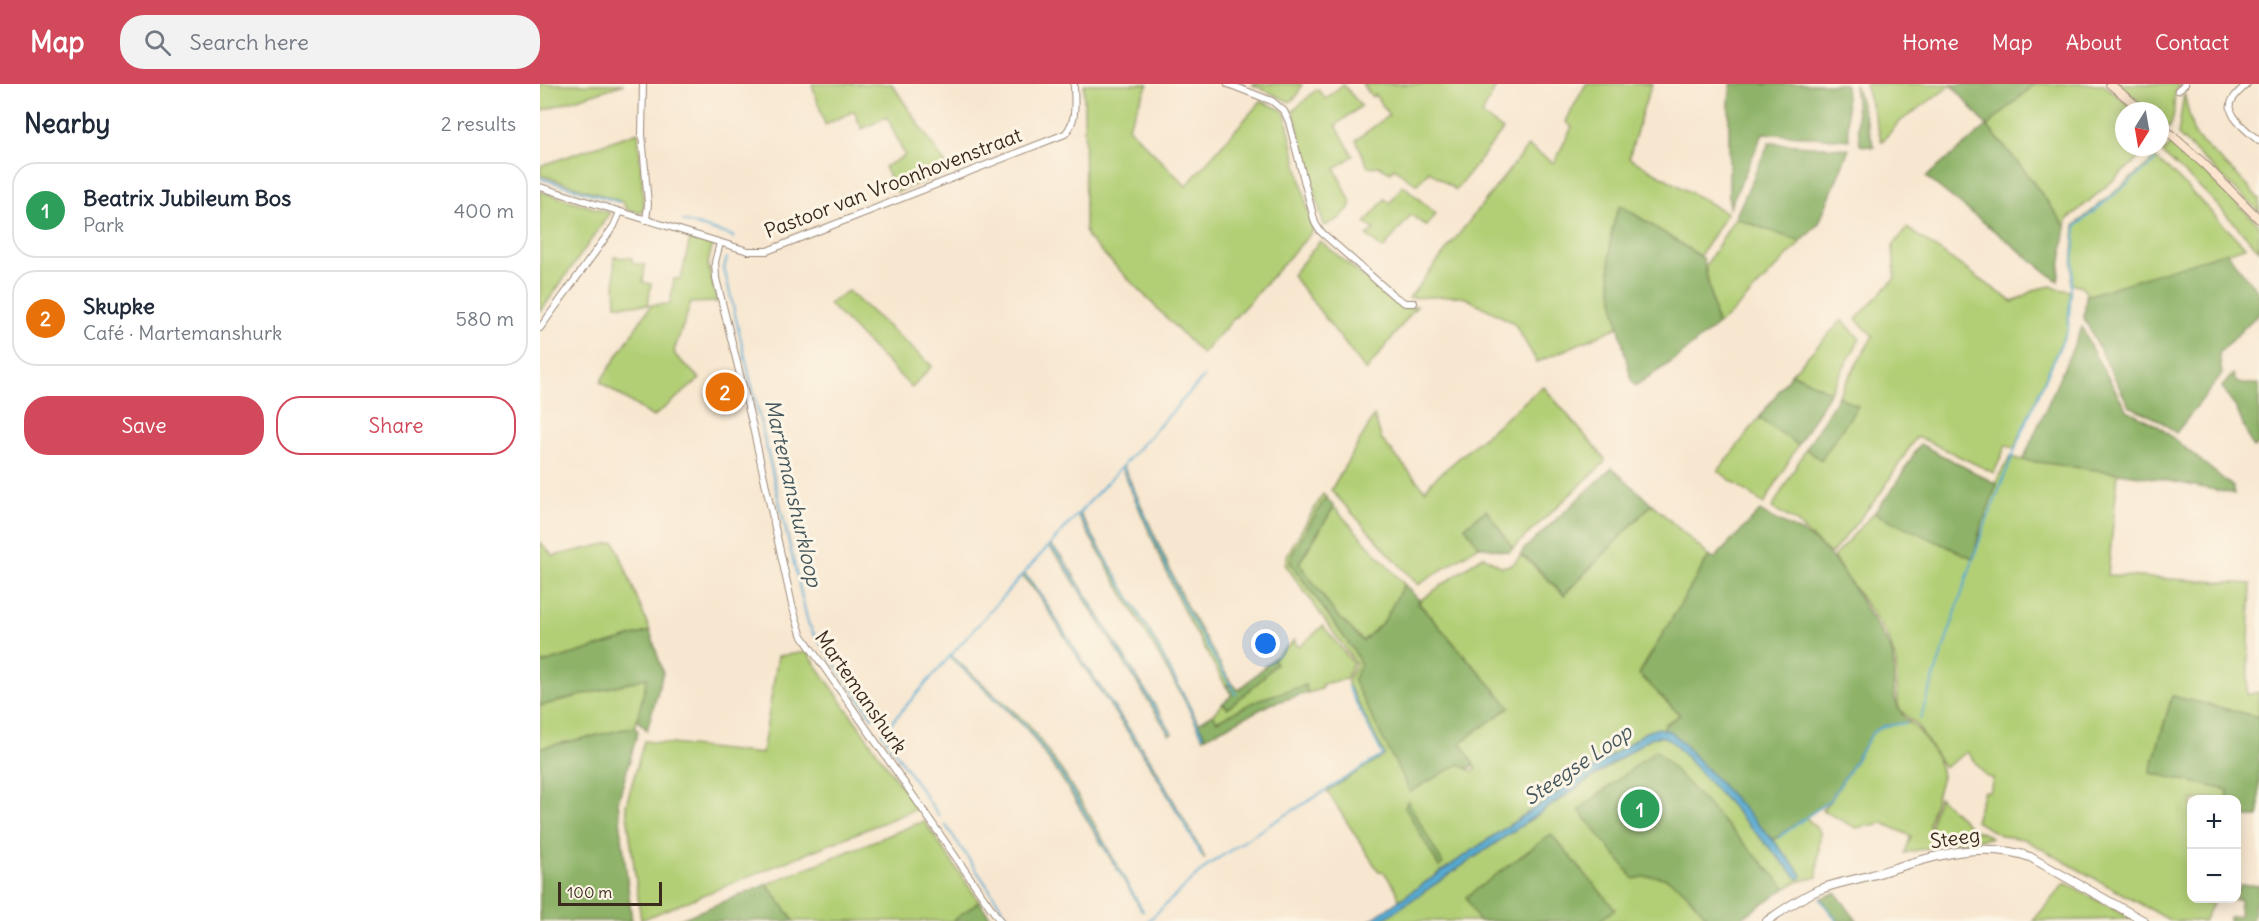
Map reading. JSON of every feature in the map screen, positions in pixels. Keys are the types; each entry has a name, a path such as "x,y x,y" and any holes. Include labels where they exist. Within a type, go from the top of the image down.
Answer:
{"main road":[{"path":"2110,84 2132,102"},
{"path":"2169,133 2259,219"}],"street":[{"path":"643,84 642,128 648,204 646,220"},
{"name":"Pastoor van Vroonhovenstraat","path":"540,187 720,243 754,252 771,250 1061,135 1067,131 1074,114 1074,84"},
{"path":"1228,84 1281,106 1289,122 1315,223 1320,231 1394,296 1405,303 1414,303"},
{"path":"2178,90 2184,84"},
{"path":"2247,84 2231,101 2230,106 2233,115 2259,141"},
{"path":"540,328 614,226 620,212"},
{"name":"Martemanshurk","path":"720,243 715,262 716,278 752,423 792,605 801,634 1000,921"},
{"name":"Steeg","path":"1767,921 1791,904 1820,889 1936,852 1994,849 2021,854 2144,921"}],"green space":[{"path":"540,84 624,84 540,111"},
{"path":"812,84 892,84 950,171 897,192 884,167 905,156 887,117 862,129 854,111 825,125"},
{"path":"1084,84 1148,84 1128,127 1186,186 1261,101 1282,110 1285,114 1313,231 1202,354 1087,237 1085,229"},
{"path":"1251,84 1302,84 1297,96 1290,102"},
{"path":"1343,84 1361,106 1336,125 1353,156 1335,169 1350,200 1350,207 1339,219 1324,226 1293,111 1317,89 1326,99"},
{"path":"1363,84 1497,84 1482,115 1503,130 1456,190 1429,171 1417,185 1394,168 1391,172 1379,166 1368,167 1356,140 1389,115 1375,95 1372,97"},
{"path":"1586,84 1652,84 1629,158 1727,213 1700,256 1620,205 1611,235 1610,266 1620,326 1537,362 1514,323 1466,298 1456,296 1409,298 1528,146 1554,163 1572,127 1566,122 1568,117"},
{"path":"1731,84 1845,84 1849,140 1763,133 1729,209"},
{"path":"1855,84 1874,147 1860,145"},
{"path":"1865,84 1953,84 1898,123 1882,142"},
{"path":"2035,84 2103,84 2125,102 2115,102 2115,156 2142,156 2067,220 2066,227 2024,170 1987,126"},
{"path":"2035,84 1987,126 1952,85"},
{"path":"2117,84 2179,84 2176,89 2172,123 2169,128 2169,102 2138,102"},
{"path":"2184,93 2193,131 2198,139 2259,199 2259,212 2178,135"},
{"path":"1987,126 2024,170 2066,227 2058,281 1926,177"},
{"path":"638,132 644,207 641,213 626,209 623,202 540,175 540,166"},
{"path":"1769,143 1849,149 1819,223 1801,242 1735,218"},
{"path":"2172,143 2209,175 2259,225 2259,250 2206,193 2165,156 2169,156 2169,146"},
{"path":"2155,158 2177,177 2245,247 2086,296 2086,292 2079,285 2071,284 2075,225"},
{"path":"1403,185 1436,214 1427,226 1411,215 1383,249 1367,236 1374,229 1365,223 1385,199 1390,203"},
{"path":"540,191 610,213 541,311 540,310"},
{"path":"1620,205 1703,258 1717,325 1673,361 1635,386 1631,379 1616,314 1610,269 1613,225"},
{"path":"1735,218 1801,242 1732,313 1717,325 1705,267"},
{"path":"1907,228 2013,302 2037,289 2051,286 2071,291 2068,328 2014,449 2006,445 1994,473 1916,437 1880,494 1831,554 1797,522 1772,508 1806,449 1821,460 1857,406 1838,396 1873,336 1856,319 1895,278 1893,246"},
{"path":"690,239 712,245 708,264 717,302 691,303 674,351 676,356 700,379 653,417 600,382 651,305 670,304 674,279 681,279"},
{"path":"1320,241 1400,306 1408,308 1417,306 1366,371 1292,275"},
{"path":"2226,252 2259,293 2259,313 2219,353 2222,374 2176,433 2159,420 2129,406 2084,318 2086,296"},
{"path":"614,257 632,258 632,263 645,265 643,282 651,284 648,305 616,305"},
{"path":"848,291 932,366 912,388 829,304"},
{"path":"1842,320 1860,339 1830,392 1792,373"},
{"path":"2082,327 2092,350 2127,410 2158,426 2233,487 2235,494 2154,478 2023,460"},
{"path":"1792,373 1830,392 1798,445 1759,418"},
{"path":"2233,374 2236,382 2259,384 2259,444 2253,448 2236,408 2222,387"},
{"path":"1543,386 1605,459 1604,463 1513,548 1486,510 1465,527 1479,546 1418,585 1331,490 1374,416 1382,440 1425,490 1432,481"},
{"path":"1838,396 1858,406 1821,460 1806,449"},
{"path":"1759,418 1798,445 1764,504 1718,471"},
{"path":"1920,444 1997,484 1979,533 1974,559 1874,513 1894,487"},
{"path":"2011,457 2118,473 2108,575 2251,584 2247,695 2259,692 2259,717 2172,696 2150,773 2228,790 2227,795 2187,795 2187,903 2213,904 2204,921 2171,921 2024,839 2002,836 1975,821 1984,791 1990,792 1993,778 1987,777 1967,752 1944,768 1916,724 1901,711 1898,705 1896,662 1889,638 1833,557 1874,513 1974,558 1983,519 2004,467"},
{"path":"1124,467 1186,605 1231,683 1226,686 1182,608 1122,469"},
{"path":"1612,468 1652,504 1564,595 1527,558 1520,556 1523,550"},
{"path":"1323,494 1326,497 1292,554 1290,562 1354,651 1361,665 1459,764 1473,771 1476,769 1461,742 1510,707 1418,602 1483,556 1502,567 1513,564 1520,556 1523,556 1564,595 1652,504 1709,556 1665,632 1658,694 1680,715 1665,724 1663,729 1646,732 1399,900 1396,889 1384,872 1377,869 1327,791 1385,755 1348,684 1356,664 1285,564 1288,553"},
{"path":"1326,497 1334,507 1299,563 1334,612 1363,641 1384,621 1404,584 1510,707 1461,742 1474,765 1468,769 1459,764 1410,792 1353,680 1361,665 1354,651 1290,562 1292,554"},
{"path":"1334,507 1404,584 1384,621 1363,641 1334,612 1299,563"},
{"path":"1486,510 1513,548 1509,552 1479,546 1465,527"},
{"path":"1760,511 1812,539 1830,556 1845,576 1891,650 1897,706 1910,722 1884,726 1873,732 1829,801 1773,840 1672,733 1663,729 1665,725 1680,715 1639,674 1709,556 1714,559"},
{"path":"1080,514 1153,637 1206,737 1203,738 1184,699 1078,516"},
{"path":"540,542 553,556 615,542 650,631 540,664"},
{"path":"1051,545 1063,558 1172,733 1169,734 1061,561 1049,547"},
{"path":"1025,574 1040,593 1082,660 1155,767 1204,859 1152,768 1038,594 1023,577"},
{"path":"1323,626 1353,663 1346,679 1322,684 1322,689 1307,693 1306,686 1260,699 1216,721 1213,714 1223,703 1227,708 1276,664 1273,659 1295,640 1296,645 1300,646"},
{"path":"650,631 663,673 647,730 637,720 647,678 540,706 540,664"},
{"path":"807,652 917,809 641,920 626,805 644,741 762,754 778,656"},
{"path":"952,656 1029,725 1066,777 1143,912 1064,782 1026,728 951,658"},
{"path":"1273,659 1276,663 1260,681 1228,708 1223,703 1232,695 1226,686 1231,683 1239,690"},
{"path":"648,677 634,727 540,748 540,706"},
{"path":"1306,685 1307,693 1271,704 1206,737 1198,723 1213,714 1217,721 1260,699"},
{"path":"2172,696 2259,717 2259,817 2241,817 2241,795 2227,795 2228,790 2150,773"},
{"path":"1910,722 1930,747 1942,776 1929,823 1932,847 1905,853 1911,836 1883,823 1856,828 1822,810 1833,797 1873,732 1884,726"},
{"path":"634,727 638,731 618,802 632,921 540,921 540,748"},
{"path":"1666,737 1673,742 1798,879 1802,875 1773,840 1805,816 1820,832 1817,877 1797,882 1786,888 1784,886 1730,921 1381,921 1651,738"},
{"path":"1656,750 1786,888 1737,921 1710,921 1686,893 1669,880 1648,876 1634,879 1579,810"},
{"path":"1939,797 1974,830 1991,838 1938,845 1931,828"},
{"path":"1408,801 1443,864 1439,867 1405,807"},
{"path":"924,821 979,901 953,921 794,921 767,884"},
{"path":"1551,834 1615,909 1599,921 1478,921 1466,897"},
{"path":"2065,883 2132,919 2033,921"},
{"path":"767,884 794,921 676,921"},
{"path":"2241,885 2259,885 2252,921 2229,921 2229,917 2239,916"},
{"path":"1836,893 1857,921 1837,921 1821,898"},
{"path":"979,901 993,921 953,921"}],"water":[{"path":"1658,728 1672,732 1774,841 1802,875 1801,878 1798,879 1673,743 1663,737 1657,737 1650,738 1381,921 1369,921 1646,732"}],"waterway":[{"path":"1920,719 1982,533 2023,429 2068,328 2076,226 2155,161"},
{"path":"540,178 619,202"},
{"path":"683,221 733,236 733,238"},
{"name":"Martemanshurkloop","path":"727,258 724,268 808,623 873,718"},
{"path":"939,816 882,733 1023,574 1204,377"},
{"path":"1122,466 1184,606 1236,694"},
{"path":"1078,514 1144,623 1203,736"},
{"path":"1050,546 1062,559 1170,732"},
{"path":"1024,574 1039,593 1154,768 1202,856"},
{"path":"950,656 1027,727 1064,778 1143,911"},
{"path":"1148,921 1208,865 1383,755 1348,687"},
{"path":"1778,838 1831,799 1873,732 1884,726 1906,723"},
{"name":"Martemanshurkloop","path":"945,824 1011,921"},
{"name":"Steegse Loop","path":"1820,899 1837,921"}],"place":[{"name":"Skupke","path":"725,392"},
{"name":"Beatrix Jubileum Bos","path":"1640,809"}]}
